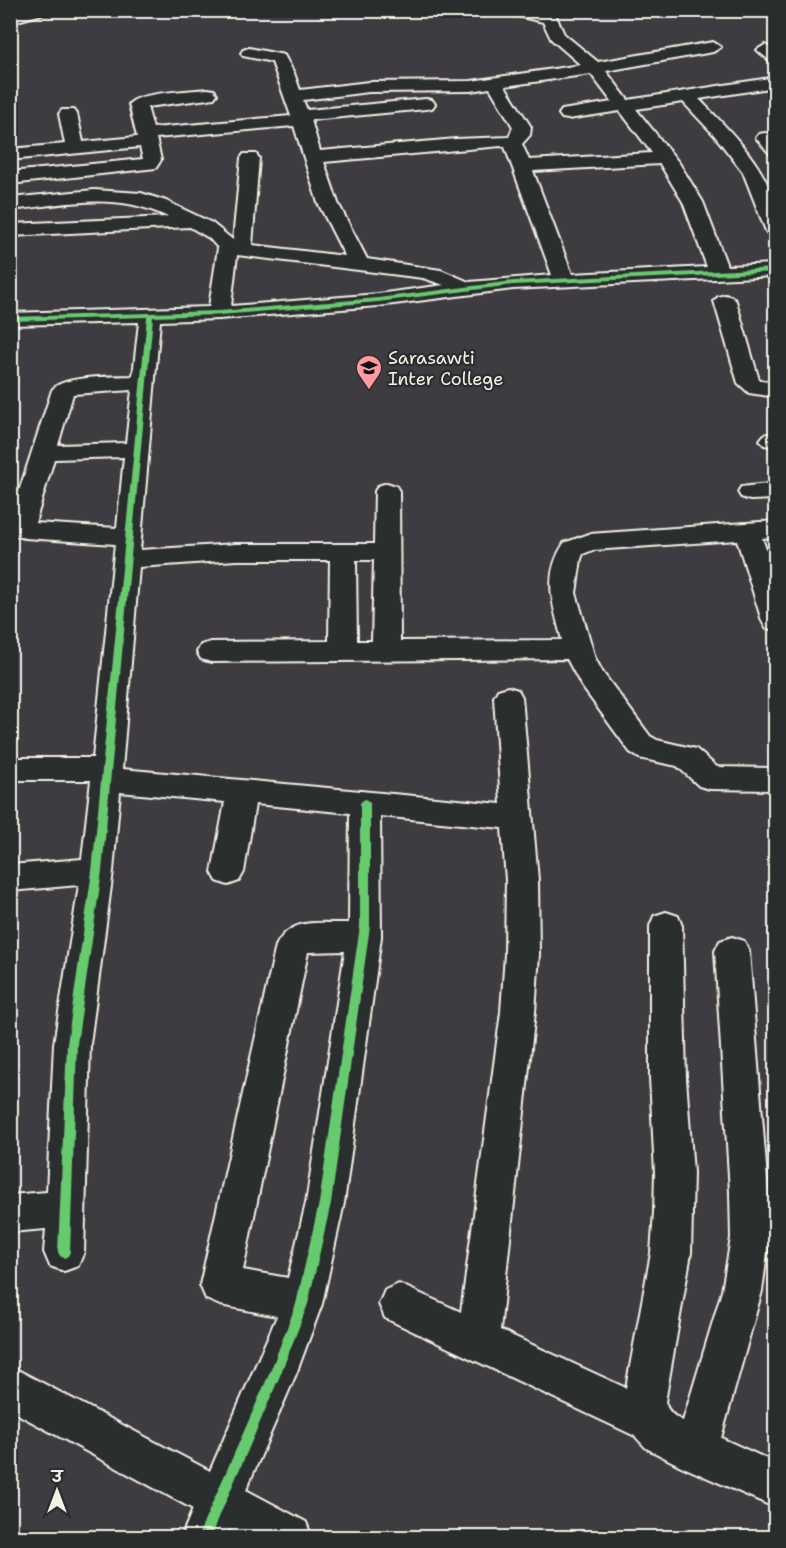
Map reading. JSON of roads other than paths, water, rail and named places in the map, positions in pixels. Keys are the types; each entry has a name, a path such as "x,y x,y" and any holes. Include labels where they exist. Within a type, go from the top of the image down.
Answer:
{"street":[{"path":"10,18 41,10"},
{"path":"509,10 537,14 550,19 556,36 595,68 665,158 693,202 719,273"},
{"path":"294,96 369,87 455,88 595,68 713,47"},
{"path":"249,53 279,59 315,157 328,203 360,265"},
{"path":"495,82 522,127 521,135 513,143"},
{"path":"568,114 776,82"},
{"path":"423,87 456,144"},
{"path":"10,178 149,164 152,161 138,108 142,102 208,94"},
{"path":"687,96 721,132 752,171 776,231"},
{"path":"68,114 75,149"},
{"path":"10,155 75,149 301,118 439,114"},
{"path":"315,157 456,144 501,141 513,143"},
{"path":"513,143 564,280"},
{"path":"219,313 235,249 250,158"},
{"path":"522,166 665,158"},
{"path":"10,204 125,196 148,201 194,221 218,234 235,249 441,276 468,290"},
{"path":"10,230 194,221"},
{"path":"10,319 219,313 468,290 513,283 776,270"},
{"path":"725,301 749,383 757,388 776,390"},
{"path":"64,1252 72,1044 97,871 150,316"},
{"path":"145,382 72,387 63,390 22,522 25,530 127,549 386,552"},
{"path":"44,452 137,450"},
{"path":"386,652 387,491"},
{"path":"750,492 776,491"},
{"path":"776,529 589,542 573,549 564,588 579,650 591,678 635,740 645,748 686,757 710,778 776,780"},
{"path":"747,530 776,621"},
{"path":"343,552 343,652"},
{"path":"211,652 579,650"},
{"path":"478,1341 518,1012 523,909 508,697"},
{"path":"10,769 105,774 242,792 516,817"},
{"path":"228,872 242,792"},
{"path":"203,1538 275,1374 303,1301 325,1203 364,938 367,893 365,803"},
{"path":"10,878 97,871"},
{"path":"650,1421 644,1401 671,1253 674,1212 668,1078 666,926"},
{"path":"303,1301 219,1285 292,946 300,938 364,938"},
{"path":"696,1452 741,1291 750,1238 749,1192 732,951"},
{"path":"10,1214 66,1209"},
{"path":"399,1304 650,1421 661,1433 696,1452 776,1486"},
{"path":"10,1388 290,1538"}],"place":[{"name":"Sarasawti Inter College","path":"369,391"}]}
